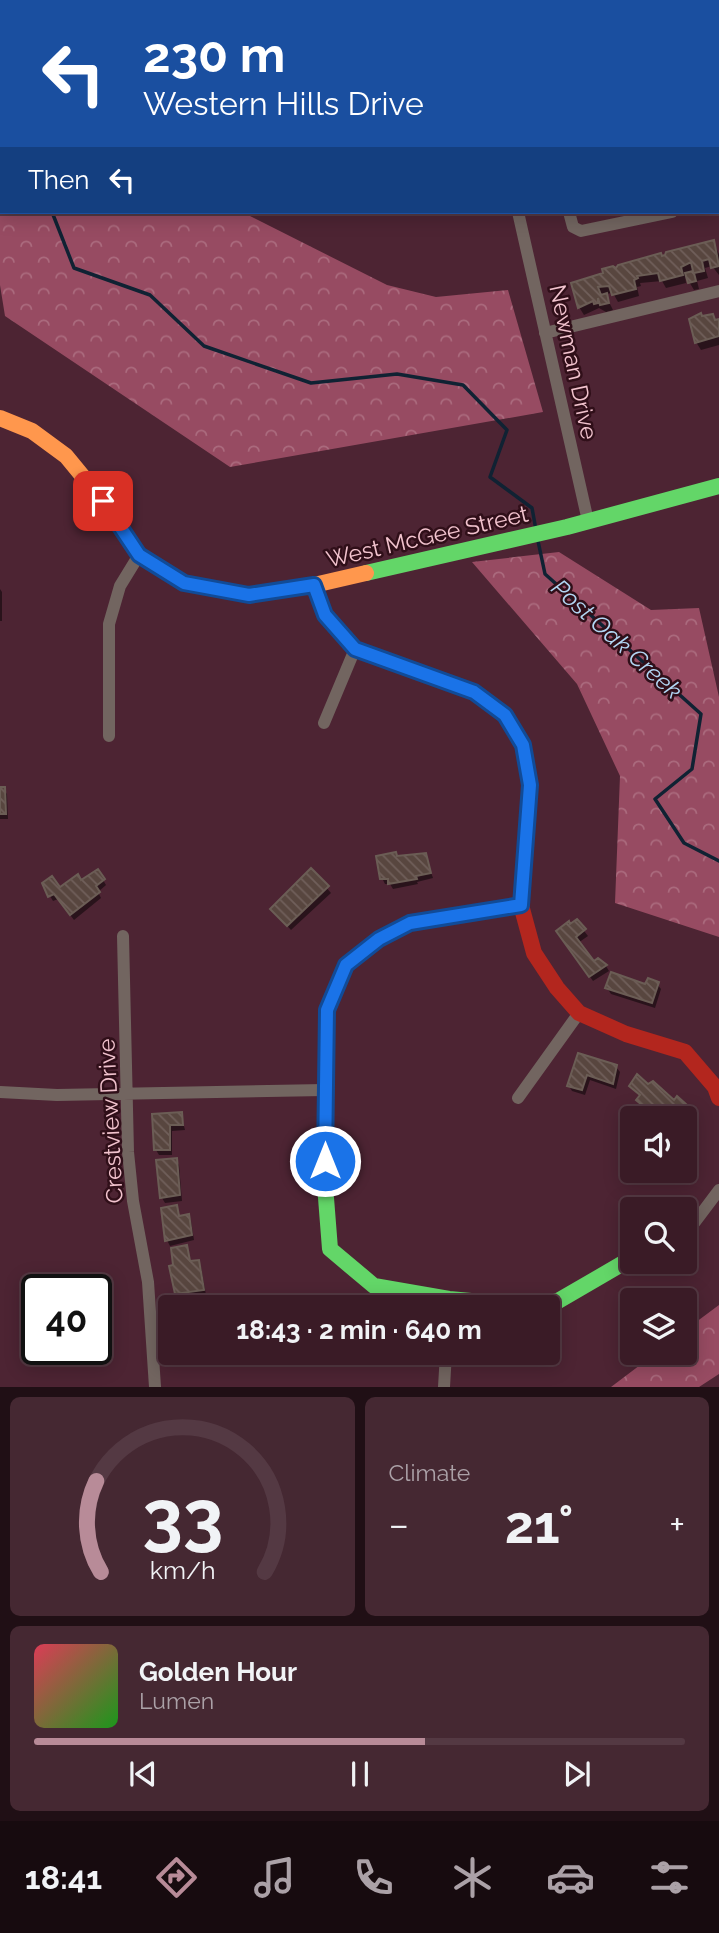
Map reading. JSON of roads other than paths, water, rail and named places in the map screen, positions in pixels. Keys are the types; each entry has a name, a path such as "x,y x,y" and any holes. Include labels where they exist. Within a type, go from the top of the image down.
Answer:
{"street":[{"name":"Newman Drive","path":"518,214 588,522"},
{"path":"570,214 573,228 581,231 662,214"},
{"path":"545,333 719,291"},
{"name":"West McGee Street","path":"0,418 32,431 66,456 103,501 139,555 184,583 249,595 314,585 471,550 588,522 719,486"},
{"path":"109,736 108,624 120,586 139,555"},
{"path":"314,585 325,615 355,649 474,692 505,715 523,745 530,785 521,905 534,953 557,988 579,1013 626,1034 685,1052 715,1087 719,1098"},
{"path":"324,723 355,649"},
{"path":"413,1295 374,1286 330,1249 325,1185 327,1010 346,965 379,939 410,923 521,905"},
{"name":"Crestview Drive","path":"123,936 128,1152 133,1201 148,1282 155,1387"},
{"path":"518,1098 579,1013"},
{"path":"0,1092 57,1095 324,1090"},
{"path":"697,1219 719,1190"},
{"path":"560,1300 620,1265"},
{"path":"444,1387 445,1365"}],"waterway":[{"name":"Post Oak Creek","path":"53,214 74,268 150,295 204,346 311,383 397,374 463,385 507,430 490,477 532,508 536,530"},
{"name":"Post Oak Creek","path":"538,541 545,574 701,714 692,769 655,799 684,843 719,861"}]}
